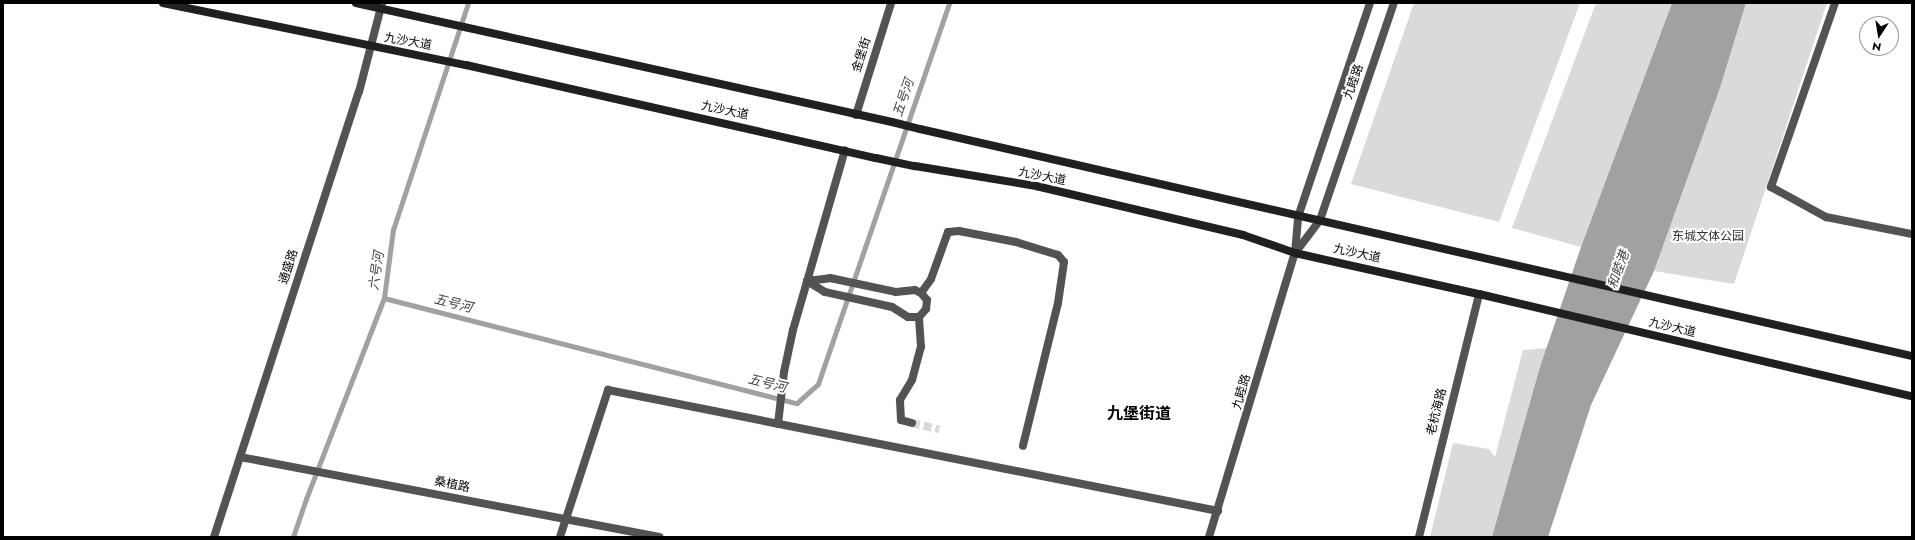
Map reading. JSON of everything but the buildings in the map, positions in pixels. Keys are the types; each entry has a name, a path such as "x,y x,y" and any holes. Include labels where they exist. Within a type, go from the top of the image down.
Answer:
{"main road":[{"name":"九沙大道","path":"163,3 371,47 466,65 876,158 1036,186 1243,235 1295,253 1479,294 1912,396"},
{"name":"九沙大道","path":"356,3 382,6 452,26 892,122 1298,216 1552,272 1652,298 1912,355"}],"street":[{"name":"金堡街","path":"856,115 891,3"},
{"name":"九睦路","path":"1210,537 1295,253 1298,216 1370,3"},
{"name":"九睦路","path":"1295,253 1320,220 1394,3"},
{"path":"1835,3 1772,187 1826,217 1912,234"},
{"name":"通盛路","path":"214,537 359,92 382,6"},
{"path":"778,424 784,372 807,282 845,150"},
{"path":"922,293 931,279 948,232 959,231 1016,242 1058,256 1064,262 1058,303 1023,446"},
{"path":"807,282 830,278 896,292 915,290 922,293 927,300 926,309 919,317 921,347 912,380 900,400 901,420 912,423"},
{"path":"807,282 825,292 892,307 908,317 919,317"},
{"name":"老杭海路","path":"1419,537 1479,294"},
{"path":"560,537 608,390 1218,511"},
{"name":"桑植路","path":"240,457 659,537"}],"green space":[{"path":"1414,3 1580,3 1499,222 1351,184"},
{"path":"1596,3 1672,3 1581,247 1512,228"},
{"name":"东城文体公园","path":"1746,3 1827,3 1734,284 1654,271 1720,88"},
{"path":"1547,348 1492,537 1430,537 1453,443 1489,449 1495,457 1523,350"}],"water":[{"name":"和睦港","path":"1672,3 1746,3 1720,88 1654,271 1591,405 1548,537 1492,537 1540,367 1581,247"}],"waterway":[{"name":"六号河","path":"293,537 306,499 384,298 393,230 468,3"},
{"name":"五号河","path":"384,298 797,403 818,384 949,3"}],"tunnel":[{"path":"912,423 939,429"}],"district":[{"name":"九堡街道","path":"1139,414"}]}
